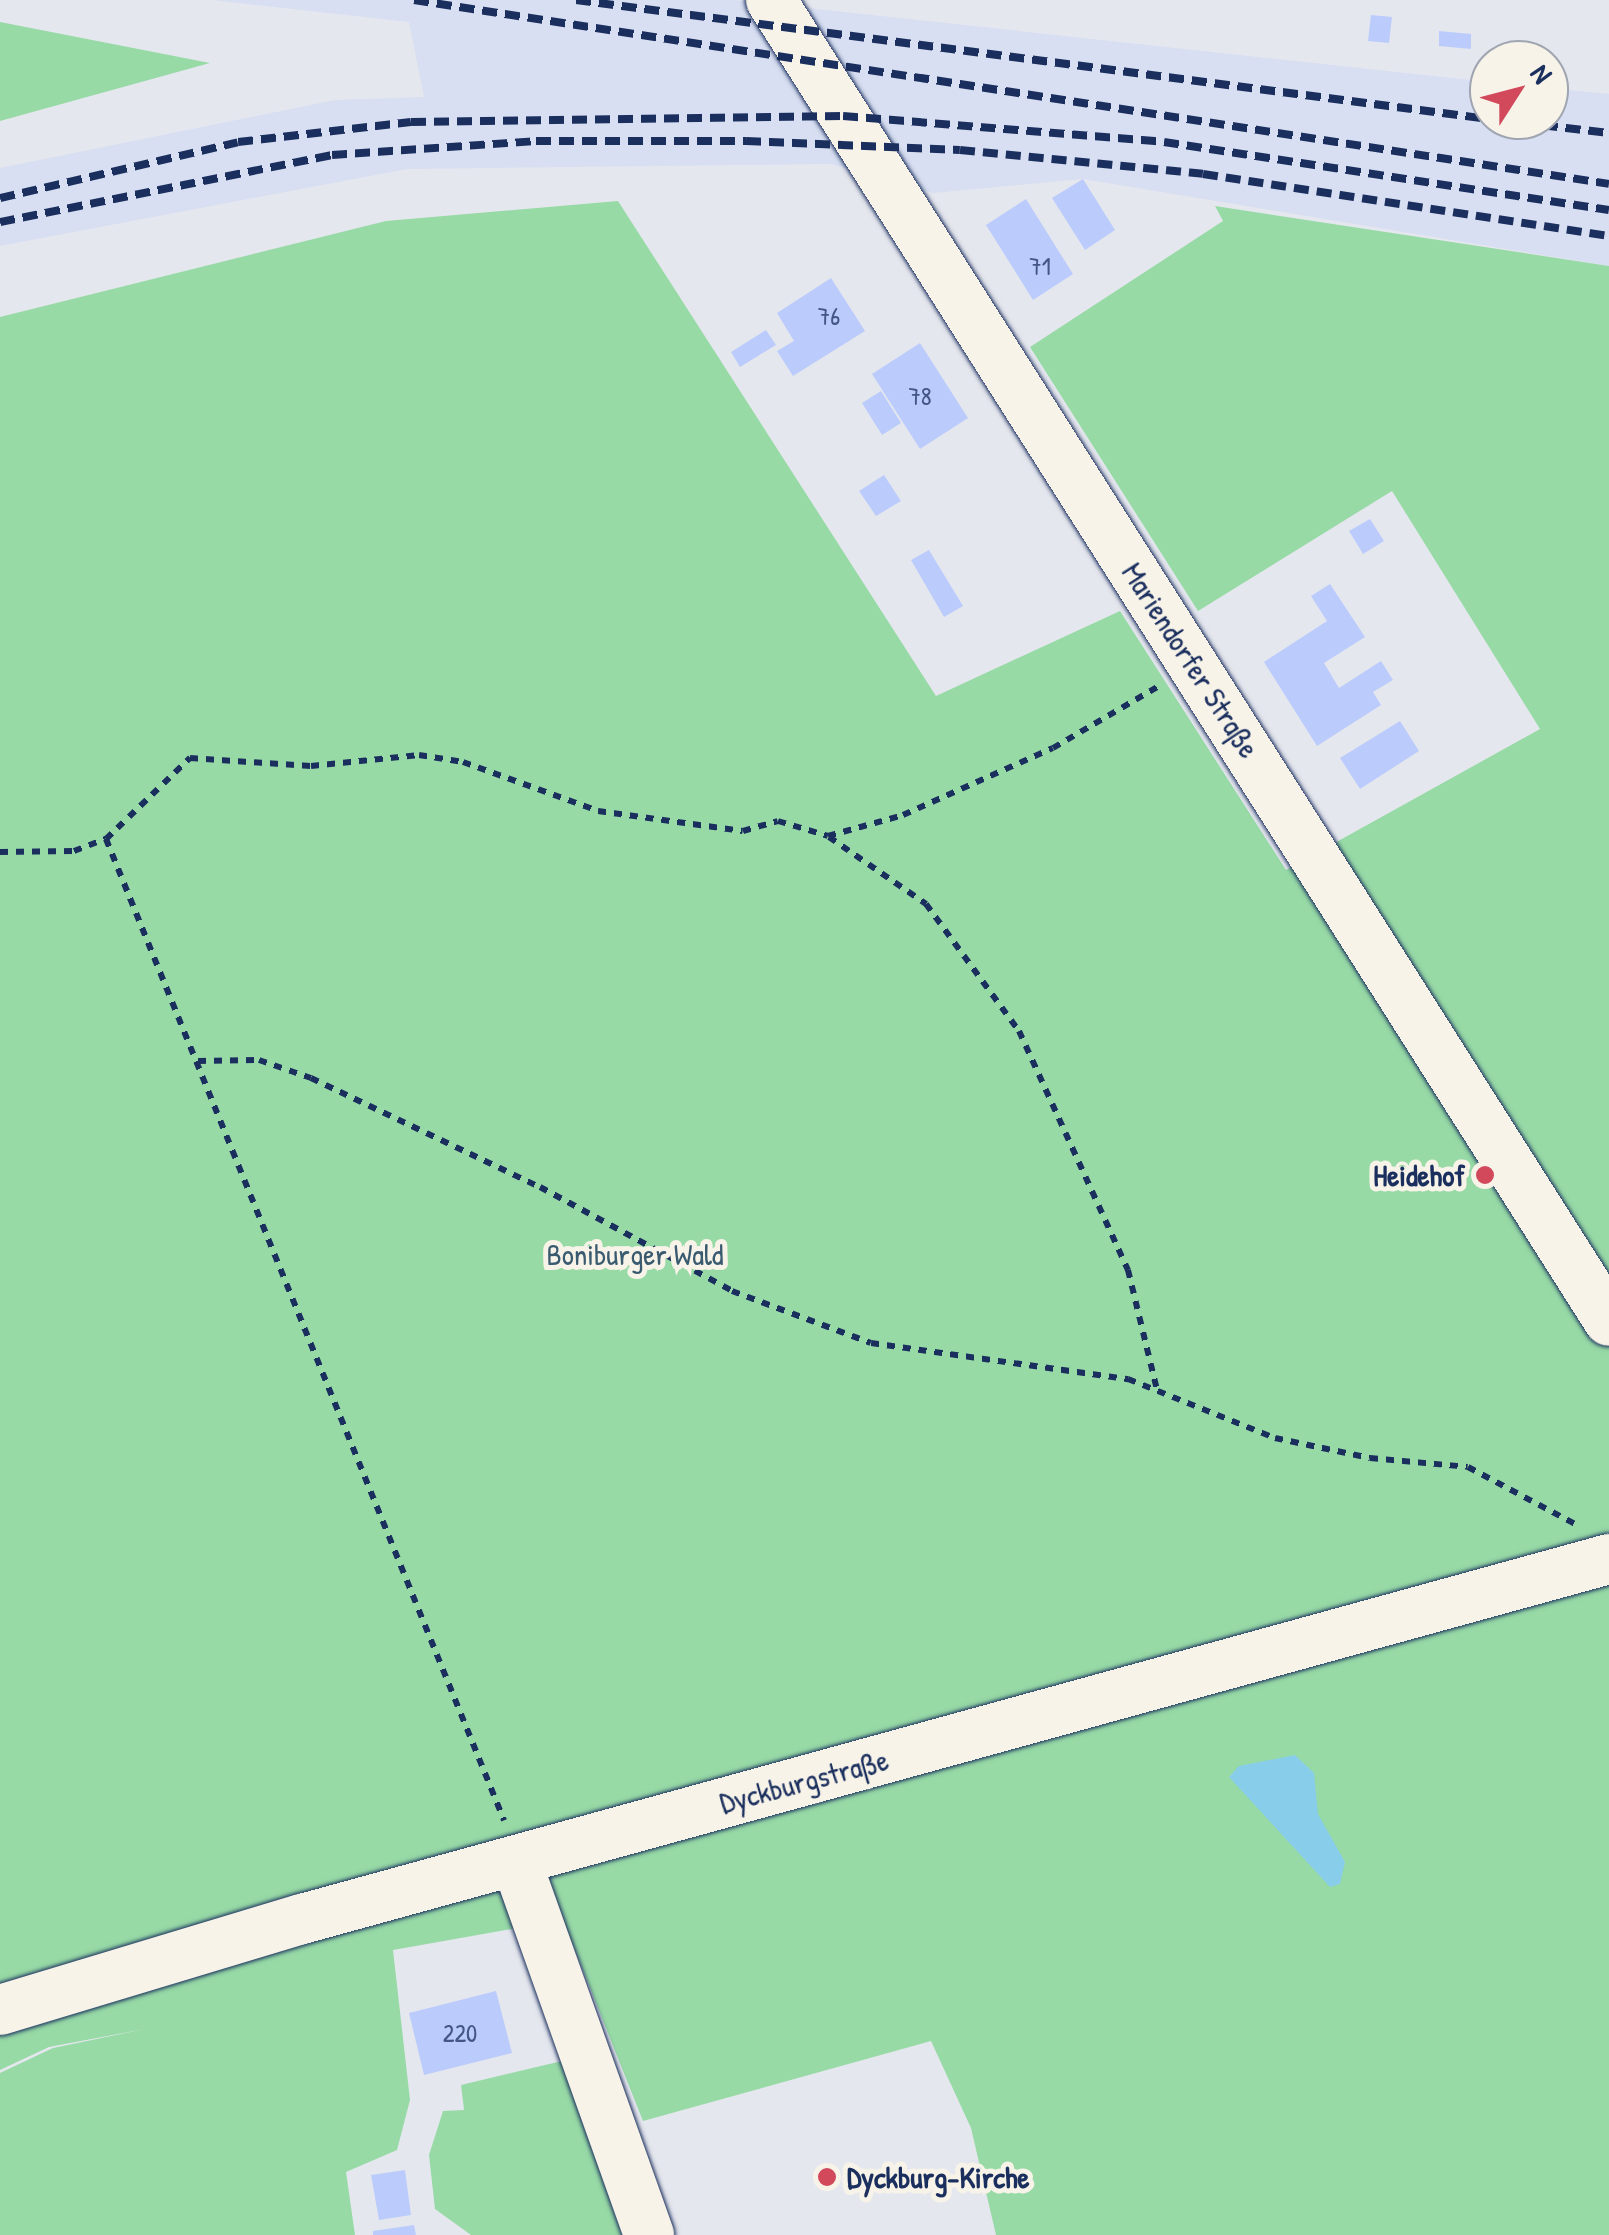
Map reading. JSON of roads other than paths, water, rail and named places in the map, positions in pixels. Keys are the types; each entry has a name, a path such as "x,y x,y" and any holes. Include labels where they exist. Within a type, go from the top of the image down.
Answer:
{"street":[{"name":"Mariendorfer Straße","path":"772,0 1609,1321"},
{"name":"Dyckburgstraße","path":"0,2010 511,1844 1594,1544"},
{"path":"511,1844 649,2235"}],"water":[{"path":"1295,1755 1314,1773 1318,1814 1345,1862 1340,1884 1330,1887 1229,1777 1239,1766"}],"railway":[{"path":"414,0 1609,184"},
{"path":"576,0 1469,116"},
{"path":"0,198 238,142 411,122 843,116 1164,142 1609,210"},
{"path":"1569,128 1609,133"},
{"path":"0,222 332,155 536,141 746,141 960,150 1203,174 1609,236"}],"place":[{"name":"Heidehof","path":"1485,1175"},
{"name":"Dyckburg-Kirche","path":"827,2177"}],"park label":[{"name":"Boniburger Wald","path":"635,1254"}]}
